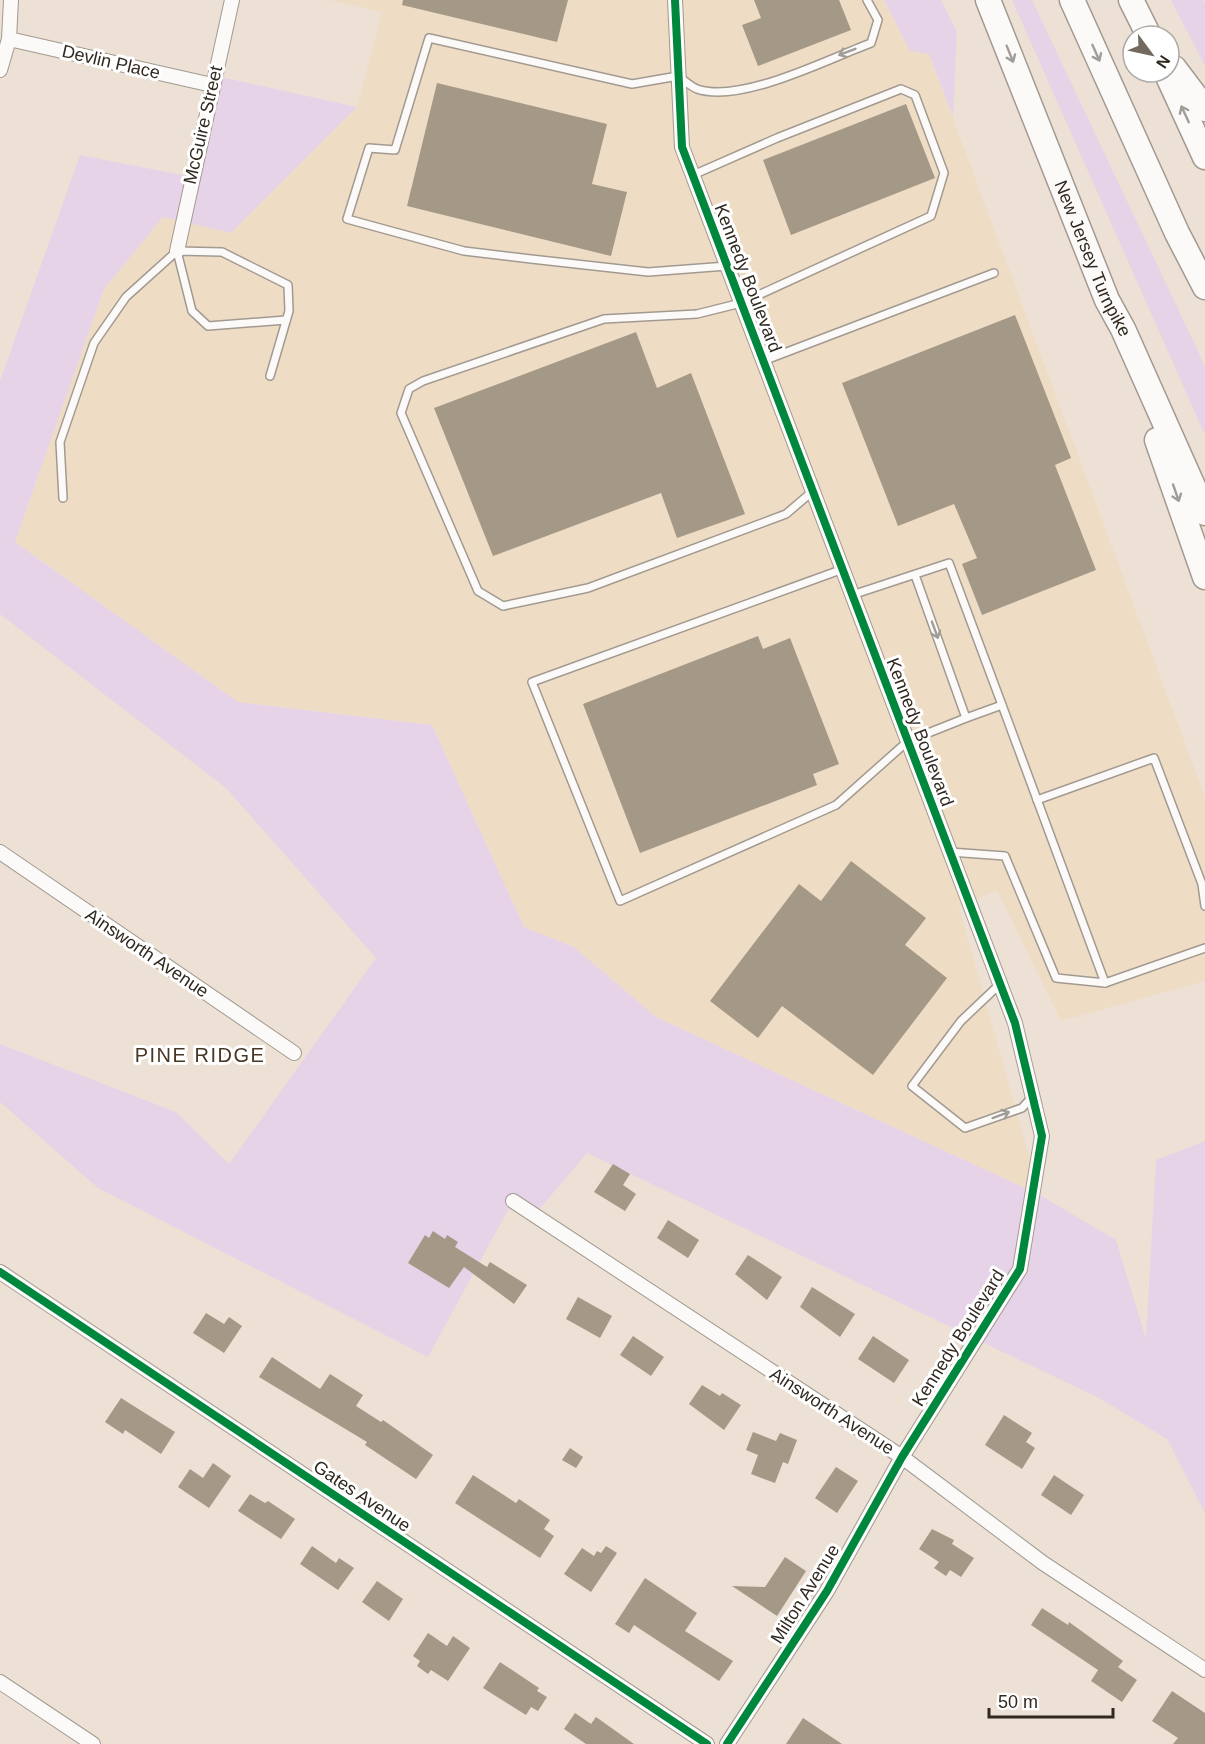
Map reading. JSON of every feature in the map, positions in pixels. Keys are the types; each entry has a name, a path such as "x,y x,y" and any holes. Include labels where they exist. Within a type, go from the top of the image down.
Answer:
{"highway":[{"name":"New Jersey Turnpike","path":"988,0 1107,300 1123,329 1205,513"},
{"path":"1072,0 1177,233 1205,287"},
{"path":"1131,0 1143,24"},
{"path":"1181,77 1205,109"},
{"path":"1172,84 1205,157"},
{"path":"1177,233 1205,309"},
{"path":"1107,300 1114,332 1153,427 1205,577"}],"street":[{"path":"0,70 9,39 11,0"},
{"name":"McGuire Street","path":"177,251 232,0"},
{"name":"Kennedy Boulevard","path":"675,0 682,147 1015,1023 1042,1136 1020,1269 902,1457"},
{"name":"Devlin Place","path":"9,39 212,85"},
{"name":"Ainsworth Avenue","path":"0,852 294,1053"},
{"name":"Ainsworth Avenue","path":"513,1201 902,1457 1043,1563 1205,1670"},
{"name":"Gates Avenue","path":"0,1272 707,1744"},
{"name":"Milton Avenue","path":"727,1744 827,1591 902,1457"},
{"path":"0,1682 93,1744"}],"lane":[{"path":"727,266 648,272 509,257 465,251 347,219 369,148 395,150 429,38 632,84 678,76 694,88 702,90 747,90 871,43 878,20 867,0"},
{"path":"693,175 777,138 901,89 915,95 944,173 931,216 741,303 697,314 604,319 423,381 409,388 401,413 478,591 504,606 588,588 786,514 813,491"},
{"path":"177,251 192,311 208,326 286,320"},
{"path":"63,498 60,442 94,343 126,297 177,251 222,252 288,285 286,320 270,376"},
{"path":"763,361 994,273"},
{"path":"852,595 949,563 1105,983"},
{"path":"843,569 532,682 620,901 836,805 908,741 1002,705"},
{"path":"915,575 966,718"},
{"path":"1037,800 1154,758 1202,884 1205,906"},
{"path":"950,852 1005,856 1056,978 1105,983 1205,948"},
{"path":"1000,984 961,1021 912,1086 965,1128 1022,1108 1033,1096"}],"shaded area":[{"path":"329,0 884,0 910,51 929,54 1205,797 1205,981 1061,1021 997,890 959,907 1040,1195 656,1017 574,947 524,927 432,725 238,702 15,542 104,289 163,216 357,107 382,12"},
{"path":"884,0 941,0 957,32 953,117 929,54 910,51"},
{"path":"1012,0 1032,0 1198,351 1205,368 1205,435"},
{"path":"1171,0 1203,0 1205,4 1205,66"},
{"path":"212,75 357,107 231,233 163,217 104,289 15,542 238,702 432,725 524,927 574,947 656,1017 1040,1195 1116,1240 1146,1339 1156,1160 1205,1141 1205,1513 1167,1439 1099,1398 587,1153 537,1212 514,1199 428,1357 98,1188 0,1102 0,1044 176,1112 229,1164 376,958 226,788 0,614 0,381 80,155 187,176"}],"building":[{"path":"403,0 568,0 557,42 402,5"},
{"path":"754,0 839,0 851,30 758,66 742,25 761,18"},
{"path":"437,83 607,124 592,184 627,192 611,256 407,206"},
{"path":"906,104 935,178 791,235 763,160"},
{"path":"1015,315 1071,458 1055,465 1096,570 982,615 962,564 977,558 954,504 898,526 842,383"},
{"path":"636,332 657,388 691,373 745,514 677,538 661,493 493,556 434,408"},
{"path":"758,636 763,649 790,638 839,764 813,774 817,785 640,853 583,704"},
{"path":"851,861 926,918 905,945 947,978 873,1075 782,1006 758,1038 710,1001 799,884 821,901"},
{"path":"613,1164 630,1174 623,1185 636,1194 625,1211 594,1192"},
{"path":"668,1220 699,1240 688,1258 657,1238"},
{"path":"433,1231 445,1239 447,1235 458,1242 455,1247 487,1267 490,1262 527,1285 514,1304 464,1267 449,1288 408,1263 425,1235 429,1238"},
{"path":"748,1255 782,1277 767,1300 735,1274"},
{"path":"812,1287 855,1314 840,1337 800,1307"},
{"path":"578,1297 612,1316 600,1338 566,1319"},
{"path":"206,1313 224,1324 229,1317 242,1326 224,1353 193,1333"},
{"path":"633,1336 664,1357 651,1376 620,1355"},
{"path":"873,1336 909,1360 894,1383 858,1359"},
{"path":"272,1357 320,1389 330,1374 363,1395 356,1406 381,1422 383,1420 433,1455 416,1479 365,1445 367,1442 259,1377"},
{"path":"702,1385 720,1396 722,1393 741,1405 724,1430 689,1404"},
{"path":"121,1398 175,1432 161,1454 125,1430 123,1434 105,1422"},
{"path":"1004,1415 1032,1433 1026,1442 1035,1448 1022,1469 985,1445"},
{"path":"753,1432 776,1441 780,1433 797,1440 788,1464 783,1462 775,1483 751,1474 758,1455 746,1450"},
{"path":"570,1448 583,1457 576,1468 562,1460"},
{"path":"213,1463 231,1476 209,1508 178,1487 190,1469 203,1478"},
{"path":"836,1467 858,1481 837,1513 815,1498"},
{"path":"473,1475 516,1503 519,1499 550,1520 544,1529 554,1536 540,1558 455,1503"},
{"path":"1054,1475 1084,1495 1071,1515 1041,1495"},
{"path":"250,1494 265,1503 268,1501 295,1519 281,1539 238,1511"},
{"path":"932,1529 954,1540 952,1544 974,1558 961,1577 950,1570 946,1576 934,1568 939,1562 919,1549"},
{"path":"312,1546 336,1563 339,1558 354,1568 338,1590 300,1564"},
{"path":"606,1546 617,1553 591,1592 564,1574 582,1548 594,1556 597,1551 601,1553"},
{"path":"785,1557 806,1571 777,1616 732,1586 765,1587"},
{"path":"645,1578 697,1613 685,1631 733,1661 719,1681 634,1625 629,1633 615,1624"},
{"path":"377,1581 403,1599 389,1621 362,1602"},
{"path":"1042,1608 1068,1625 1069,1622 1123,1661 1118,1667 1137,1680 1122,1702 1091,1681 1098,1670 1031,1625"},
{"path":"428,1633 447,1646 453,1636 470,1648 448,1681 431,1670 428,1674 417,1666 420,1661 413,1656"},
{"path":"500,1662 539,1688 537,1691 547,1697 538,1711 531,1707 526,1715 483,1688"},
{"path":"1172,1691 1205,1713 1205,1744 1173,1744 1178,1738 1152,1721"},
{"path":"575,1713 591,1724 596,1717 634,1744 586,1744 564,1729"},
{"path":"803,1718 842,1744 786,1744"}],"cycle path":[{"path":"675,0 682,147 1015,1023 1042,1136 1020,1269 902,1457 827,1591 727,1744"},
{"path":"0,1272 707,1744"}],"district":[{"name":"PINE RIDGE","path":"200,1055"}]}
